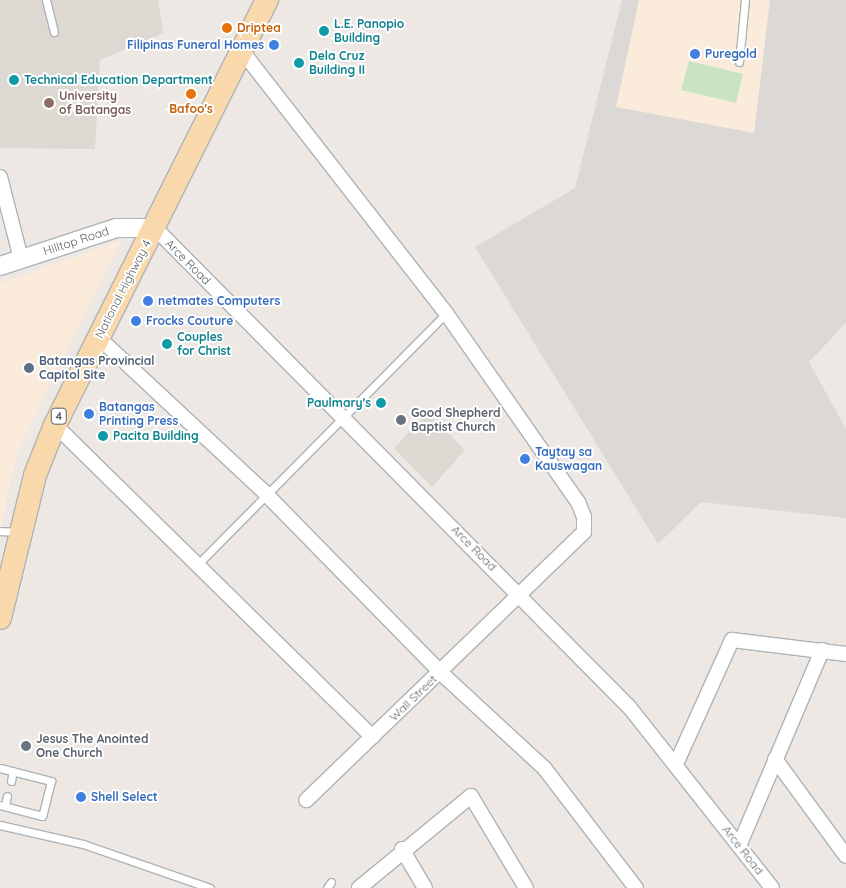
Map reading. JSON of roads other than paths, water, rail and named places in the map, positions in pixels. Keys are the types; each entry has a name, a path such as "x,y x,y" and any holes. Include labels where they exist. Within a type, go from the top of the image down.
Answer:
{"main road":[{"name":"National Highway 4","path":"0,618 10,531 35,475 54,425 155,228 267,0"}],"street":[{"name":"Wall Street","path":"242,51 446,313 578,502 584,517 584,532 521,595 306,800"},
{"path":"0,177 21,259"},
{"name":"Hilltop Road","path":"0,266 116,228 155,228"},
{"name":"Arce Road","path":"155,228 344,420 521,595 630,708 676,764 770,887"},
{"path":"98,337 265,493 440,672 545,769 636,888"},
{"path":"54,425 199,563 373,737"},
{"path":"676,764 732,640 846,654"},
{"path":"740,846 822,650"},
{"path":"775,759 846,856"},
{"path":"359,888 402,850 471,796 526,888"},
{"path":"402,850 425,888"}],"lane":[{"path":"46,0 54,32"},
{"path":"739,62 745,0"},
{"path":"199,563 265,493 344,420 446,313"},
{"path":"0,768 51,781 42,816 2,806 8,796"},
{"path":"11,781 13,771"},
{"path":"0,825 84,844 210,888"}],"place":[{"name":"Driptea","path":"227,28"},
{"name":"L.E. Panopio Building","path":"324,31"},
{"name":"Filipinas Funeral Homes","path":"274,45"},
{"name":"Puregold","path":"695,54"},
{"name":"Dela Cruz Building II","path":"299,63"},
{"name":"Technical Education Department","path":"14,80"},
{"name":"Bafoo's","path":"191,94"},
{"name":"University of Batangas","path":"49,103"},
{"name":"netmates Computers","path":"148,301"},
{"name":"Frocks Couture","path":"136,321"},
{"name":"Couples for Christ","path":"167,344"},
{"name":"Batangas Provincial Capitol Site","path":"29,368"},
{"name":"Paulmary's","path":"381,403"},
{"name":"Batangas Printing Press","path":"89,414"},
{"name":"Good Shepherd Baptist Church","path":"401,420"},
{"name":"Pacita Building","path":"103,436"},
{"name":"Taytay sa Kauswagan","path":"525,459"},
{"name":"Jesus The Anointed One Church","path":"26,746"},
{"name":"Shell Select","path":"81,797"}]}
